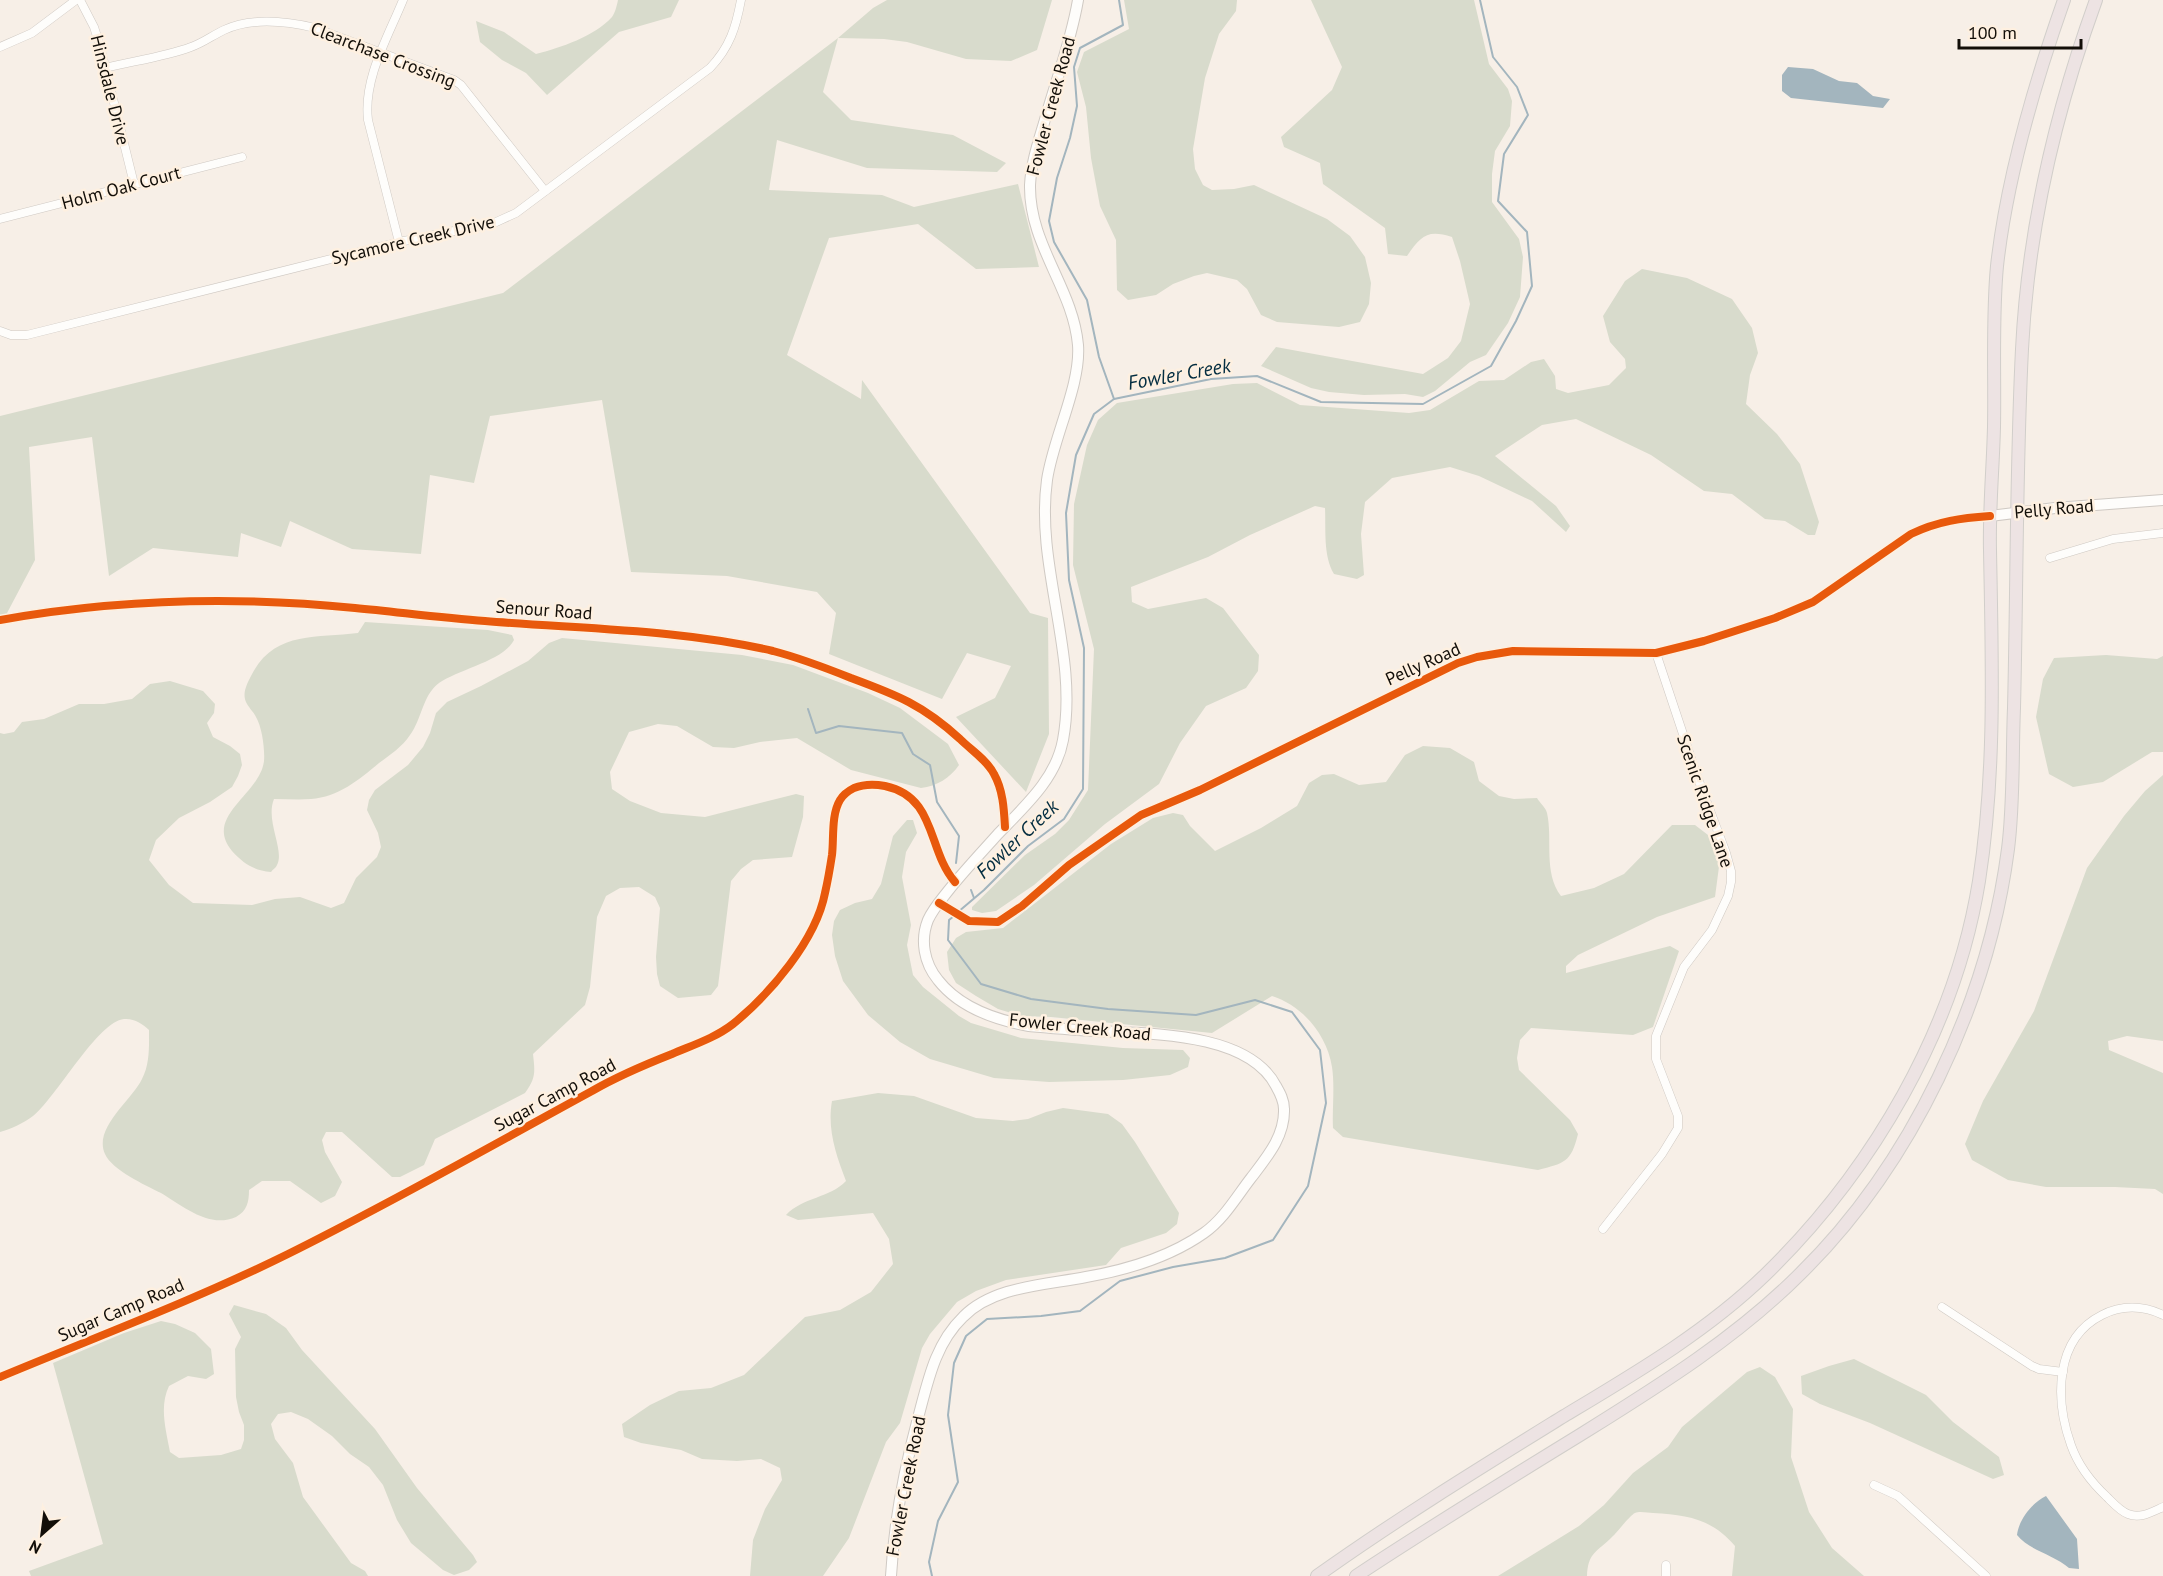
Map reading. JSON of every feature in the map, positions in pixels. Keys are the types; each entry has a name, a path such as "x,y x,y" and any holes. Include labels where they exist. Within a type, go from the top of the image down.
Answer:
{"main road":[{"name":"Fowler Creek Road","path":"891,1576 893,1536 908,1457 932,1366 940,1347 953,1327 975,1306 994,1297 1034,1286 1128,1268 1176,1249 1203,1234 1222,1216 1268,1156 1278,1140 1284,1114 1284,1104 1273,1079 1260,1066 1230,1050 1190,1038 1029,1026 1009,1022 978,1010 944,988 932,972 926,956 924,942 927,922 955,882 1049,776 1059,755 1065,725 1065,676 1046,540 1045,508 1047,480 1054,447 1075,378 1078,347 1070,309 1033,220 1030,186 1035,154 1078,0"},
{"path":"1317,1576 1387,1527 1682,1343 1745,1292 1787,1254 1834,1200 1881,1132 1911,1080 1941,1013 1959,962 1978,886 1986,832 1991,764 1990,516 1997,268 2011,183 2029,111 2064,0"},
{"path":"1356,1576 1414,1537 1679,1373 1736,1331 1804,1271 1830,1241 1881,1175 1904,1139 1941,1071 1971,1004 1984,966 2008,846 2022,348 2037,210 2053,137 2096,0"},
{"name":"Pelly Road","path":"1990,516 2163,501"}],"street":[{"path":"0,47 32,33 78,0"},
{"name":"Hinsdale Drive","path":"78,0 94,27 134,184"},
{"path":"399,242 368,120 367,106 370,83 403,0"},
{"name":"Sycamore Creek Drive","path":"0,331 11,335 27,335 399,242 494,223 516,213 711,68 721,57 733,35 741,0"},
{"name":"Clearchase Crossing","path":"105,68 191,48 226,29 259,22 293,23 315,28 454,80 461,85 545,191"},
{"name":"Holm Oak Court","path":"0,219 242,157"},
{"name":"Pelly Road","path":"939,903 969,921 998,922 1008,917 1070,865 1141,815 1200,790 1458,663 1477,657 1513,651 1656,653 1747,627 1813,602 1911,534 1929,525 1949,519 1990,516"},
{"path":"2050,558 2113,539 2163,533"},
{"name":"Senour Road","path":"0,620 145,602 233,601 354,608 460,620 662,633 752,647 818,665 891,693 927,712 945,725 993,772 1000,787 1005,827"},
{"name":"Scenic Ridge Lane","path":"1603,1228 1662,1154 1678,1128 1678,1116 1656,1059 1656,1036 1684,967 1712,930 1728,896 1731,882 1728,858 1693,765 1656,653"},
{"name":"Sugar Camp Road","path":"0,1377 287,1254 616,1078 723,1031 778,981 811,928 824,898 839,801 851,789 862,785 877,785 892,788 909,797 920,807 928,821 942,863 955,882"},
{"path":"1942,1307 2032,1366 2063,1372"},
{"path":"2163,1315 2148,1309 2129,1307 2116,1309 2091,1321 2073,1340 2063,1365 2062,1407 2071,1446 2091,1480 2127,1514 2137,1516 2163,1507"},
{"path":"1874,1485 1898,1496 1986,1576"},
{"path":"1665,1565 1666,1576"}],"shaded area":[{"path":"618,0 679,0 671,17 619,32 547,95 526,73 502,60 480,42 476,21 504,32 536,54 566,45 605,24 612,17"},
{"path":"887,0 1052,0 1037,50 1011,61 966,59 907,42 838,38 873,8"},
{"path":"1124,0 1237,0 1236,11 1219,34 1205,78 1193,149 1195,169 1203,185 1212,190 1254,185 1327,219 1350,236 1365,257 1371,283 1369,304 1360,322 1339,327 1277,322 1261,315 1247,289 1237,280 1207,273 1173,284 1156,295 1128,300 1117,290 1116,240 1100,206 1091,158 1086,107 1077,72 1084,52 1129,29"},
{"path":"1311,0 1474,0 1489,64 1508,89 1512,101 1510,126 1495,151 1492,202 1519,239 1523,257 1520,297 1508,323 1486,355 1470,362 1435,391 1423,397 1405,394 1364,395 1329,392 1311,388 1261,366 1276,347 1423,374 1448,358 1461,341 1470,304 1452,237 1430,234 1416,243 1407,256 1388,254 1385,228 1323,184 1320,163 1284,147 1281,137 1332,90 1342,67"},
{"path":"838,38 823,92 851,120 953,135 1006,163 997,172 867,168 777,140 769,190 882,195 914,207 1018,184 1039,267 976,269 918,224 829,238 787,355 861,399 862,380 1030,613 1048,618 1049,734 1026,792 956,717 995,698 1011,666 967,653 942,699 829,654 836,613 817,592 727,576 631,572 602,400 490,416 474,483 430,475 421,554 352,549 290,521 281,547 241,533 238,557 153,548 109,576 92,437 29,447 35,560 6,615 0,616 0,416 503,293"},
{"path":"1788,67 1813,69 1839,81 1857,83 1873,96 1890,99 1883,108 1791,98 1782,91 1782,75"},
{"path":"1642,269 1687,278 1732,299 1752,328 1758,353 1750,375 1746,404 1777,434 1800,464 1819,522 1815,535 1808,535 1785,521 1765,519 1732,494 1704,491 1651,455 1576,419 1542,425 1495,456 1556,506 1570,526 1566,532 1532,501 1479,476 1450,467 1392,478 1365,502 1361,534 1364,575 1357,579 1334,574 1328,559 1325,508 1315,506 1208,557 1131,587 1132,602 1148,609 1206,598 1223,608 1259,655 1258,671 1246,688 1206,706 1180,743 1159,784 1105,824 1034,885 996,911 982,913 972,910 972,907 1025,855 1055,834 1069,820 1088,790 1094,649 1073,565 1074,504 1087,445 1098,420 1117,403 1233,384 1257,383 1300,405 1409,413 1430,410 1479,381 1504,380 1531,362 1544,359 1555,376 1556,389 1568,393 1609,385 1626,368 1625,359 1610,342 1603,316 1625,281"},
{"path":"365,622 488,630 512,635 514,640 500,654 448,678 433,688 407,739 356,781 321,798 274,799 272,816 279,859 271,872 254,868 232,851 225,838 224,827 228,816 260,773 264,761 260,726 245,699 248,682 260,661 283,644 311,637 358,633"},
{"path":"562,638 742,655 793,665 868,693 900,708 948,744 959,765 943,781 921,788 851,770 797,738 760,742 734,748 713,747 677,726 658,724 629,732 610,772 612,789 630,801 661,813 705,817 796,794 804,796 803,817 792,857 753,860 731,881 718,986 711,995 678,998 660,986 656,957 660,908 655,897 639,887 620,888 606,896 597,917 590,987 585,1005 533,1054 534,1075 525,1093 435,1139 424,1165 400,1177 392,1177 342,1132 326,1132 322,1140 325,1152 342,1182 335,1196 321,1203 290,1181 262,1181 249,1190 247,1206 240,1215 226,1220 216,1220 187,1209 130,1176 114,1166 105,1154 103,1144 104,1134 109,1124 142,1079 148,1061 149,1030 131,1019 114,1023 102,1032 33,1116 17,1126 0,1132 0,733 14,732 22,722 44,719 79,704 104,704 132,699 150,684 170,681 203,691 215,704 214,713 207,723 213,737 240,754 242,765 232,787 210,802 179,818 156,840 149,860 169,885 193,903 252,905 275,899 300,897 331,908 344,903 356,878 377,857 381,847 378,833 367,810 369,800 375,790 408,765 423,747 436,713 447,702 528,661 549,643"},
{"path":"2106,655 2157,659 2163,656 2163,752 2152,752 2103,782 2073,787 2049,774 2036,717 2043,679 2054,658"},
{"path":"1423,746 1450,748 1474,762 1479,781 1499,796 1514,799 1537,798 1547,813 1550,866 1555,887 1561,896 1594,888 1624,874 1672,825 1695,825 1708,835 1720,859 1715,897 1657,917 1578,955 1566,966 1566,973 1670,946 1679,951 1653,1027 1633,1035 1531,1028 1520,1040 1517,1058 1519,1070 1570,1120 1578,1134 1569,1156 1554,1166 1538,1170 1343,1137 1333,1128 1333,1075 1325,1044 1312,1023 1303,1014 1272,996 1212,1033 1021,1016 998,1009 976,996 956,983 949,970 947,952 956,938 966,932 1003,928 1111,844 1153,818 1173,813 1183,815 1190,826 1215,851 1261,828 1297,806 1309,783 1322,775 1334,774 1359,785 1386,782 1405,755"},
{"path":"2163,775 2163,1041 2127,1036 2108,1041 2109,1050 2163,1073 2163,1194 2155,1189 2046,1187 2008,1180 1972,1160 1965,1144 1983,1101 2034,1011 2087,868 2124,816 2145,791"},
{"path":"907,820 913,820 917,833 906,852 902,877 911,925 907,945 913,975 923,987 971,1023 1021,1038 1123,1048 1183,1050 1190,1058 1188,1067 1170,1075 1123,1080 1049,1082 994,1078 930,1059 900,1042 868,1015 843,981 835,956 832,935 834,921 840,910 872,899 881,884 893,836"},
{"path":"878,1093 914,1096 976,1118 1013,1121 1028,1119 1063,1108 1108,1114 1122,1124 1135,1142 1179,1213 1177,1224 1166,1233 1121,1248 1106,1265 1006,1280 976,1291 957,1302 930,1334 922,1348 900,1423 886,1442 849,1538 823,1576 750,1576 753,1540 765,1509 782,1480 780,1468 761,1459 737,1461 702,1459 681,1450 641,1443 624,1437 622,1424 650,1405 679,1391 711,1388 744,1375 805,1317 840,1310 871,1292 893,1264 889,1239 873,1213 798,1220 786,1215 800,1204 840,1187 846,1181 832,1132 832,1101"},
{"path":"234,1305 266,1314 286,1328 302,1350 375,1429 417,1488 473,1555 477,1562 469,1570 454,1575 443,1570 411,1543 397,1520 383,1485 369,1467 308,1419 291,1412 278,1414 271,1424 275,1439 293,1463 303,1497 351,1563 365,1571 368,1576 31,1576 29,1571 103,1544 53,1363 124,1333 161,1321 175,1324 195,1333 211,1349 214,1374 206,1379 188,1376 169,1386 164,1410 170,1452 179,1458 221,1455 241,1449 244,1440 244,1425 236,1397 235,1349 241,1337 229,1314"},
{"path":"1854,1359 1926,1395 1953,1422 1999,1457 2004,1475 1993,1479 1870,1423 1820,1404 1802,1394 1801,1376"},
{"path":"1760,1367 1775,1377 1793,1409 1791,1457 1809,1512 1832,1548 1864,1576 1732,1576 1735,1546 1717,1530 1688,1517 1637,1512 1593,1554 1587,1576 1498,1576 1579,1526 1604,1505 1633,1473 1668,1447 1682,1427 1747,1372"},
{"path":"2046,1496 2077,1539 2079,1569 2069,1568 2028,1545 2017,1535 2020,1523 2027,1512"}],"waterway":[{"path":"1114,399 1099,357 1087,300 1054,242 1049,221 1057,178 1070,138 1077,106 1074,67 1080,48 1123,25 1119,0"},
{"name":"Fowler Creek","path":"958,912 984,890 1028,846 1064,819 1083,789 1084,648 1069,580 1066,513 1076,455 1094,414 1114,399 1211,379 1257,376 1321,402 1423,404 1491,366 1532,286 1527,232 1498,201 1504,154 1528,115 1517,87 1493,57 1480,0"},
{"path":"808,709 816,733 839,726 902,733 913,754 930,765 937,802 959,836 956,863"},
{"path":"971,890 974,898"},
{"name":"Fowler Creek","path":"932,1576 929,1562 938,1521 958,1482 948,1415 954,1363 966,1336 987,1319 1080,1311 1120,1281 1173,1267 1225,1258 1273,1240 1308,1186 1326,1103 1320,1050 1292,1012 1255,1000 1196,1015 1108,1009 1031,999 981,984 948,940 949,920 954,916"}],"cycle path":[{"path":"939,903 969,921 998,922 1022,906 1069,865 1141,815 1200,790 1458,663 1477,657 1513,651 1656,653 1704,641 1775,618 1813,602 1911,534 1950,521 1990,516"},
{"path":"0,620 132,604 266,602 666,634 773,651 813,663 882,690 909,702 947,727 991,769 1001,793 1005,827"},
{"path":"0,1377 253,1271 365,1215 612,1080 704,1041 726,1029 747,1012 776,982 790,965 812,929 820,911 827,883 837,806 843,796 854,788 869,785 885,786 902,792 914,801 923,813 946,869 955,882"}]}
